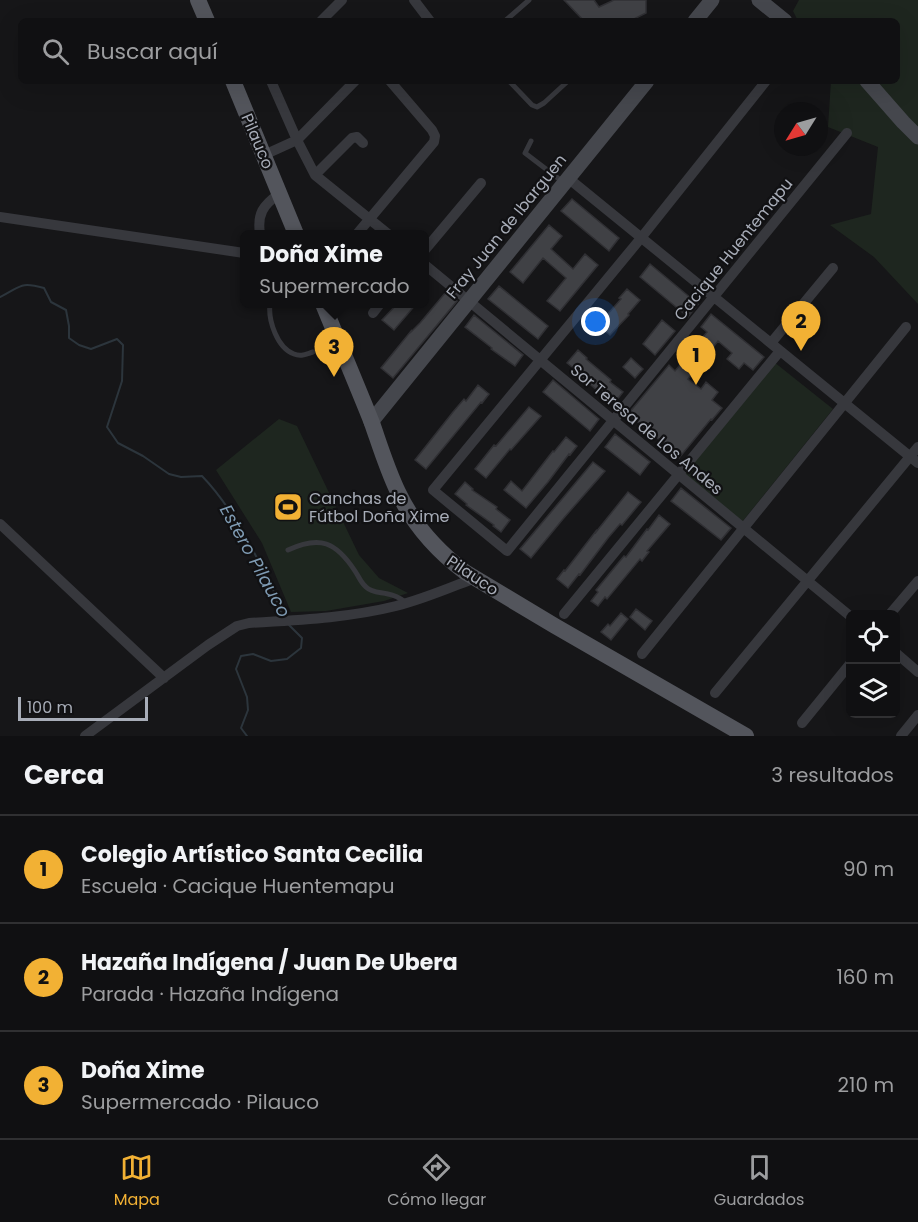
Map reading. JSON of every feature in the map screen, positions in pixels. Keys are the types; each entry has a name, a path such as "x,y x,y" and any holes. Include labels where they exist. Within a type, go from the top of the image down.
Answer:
{"main road":[{"path":"198,0 206,18"},
{"name":"Pilauco","path":"234,84 294,230"},
{"name":"Pilauco","path":"325,308 399,494 413,519 431,542 453,563 475,578 746,736"}],"street":[{"path":"324,18 342,0"},
{"path":"414,0 423,18"},
{"path":"759,0 781,18"},
{"path":"697,18 707,2"},
{"path":"272,84 315,175 383,230"},
{"path":"264,155 297,140 352,84"},
{"path":"360,230 434,142 435,136 432,130 393,84"},
{"name":"Fray Juan de Ibarguen","path":"371,422 566,180 639,84"},
{"path":"540,360 764,84"},
{"path":"870,84 918,136"},
{"name":"Cacique Huentemapu","path":"540,360 433,490 507,551 847,133"},
{"path":"315,175 352,138 357,137 363,143"},
{"path":"566,180 641,237 914,460"},
{"path":"429,245 481,183"},
{"path":"260,230 263,208 279,194"},
{"path":"0,217 240,252"},
{"name":"Sor Teresa de Los Andes","path":"429,268 846,613"},
{"path":"771,343 833,268"},
{"path":"373,313 376,308"},
{"path":"642,654 906,327"},
{"path":"564,614 780,351"},
{"path":"715,693 808,580 914,460 918,447"},
{"path":"0,524 164,678"},
{"path":"86,736 237,626 249,623 330,618 394,606 432,595 475,578"},
{"path":"894,610 918,581"},
{"path":"900,656 918,672"},
{"path":"802,723 846,669"},
{"path":"901,736 918,715"}],"lane":[{"path":"508,18 529,0"},
{"path":"512,84 531,105 537,106 544,103 565,84"},
{"path":"531,141 525,153 566,180"},
{"path":"269,308 274,331 283,347 292,354 303,356 313,352"},
{"path":"288,550 303,544 327,542 344,557 369,590 395,596 406,603"}],"shaded area":[{"path":"799,0 918,0 918,304 874,257 830,225 871,214 878,147 828,127 831,84 900,84 900,18 796,18 793,11"},
{"path":"774,362 833,409 742,522 683,474"},
{"name":"Canchas de Fútbol Doña Xime","path":"279,419 297,426 359,555 379,578 408,593 384,601 326,611 291,612 262,543 216,470"}],"building":[{"path":"564,0 594,0 599,7 614,0 646,0 646,13 636,18 581,18"},
{"path":"572,199 619,238 609,251 561,211"},
{"path":"549,225 562,236 551,249 573,269 585,254 598,265 560,311 547,301 566,278 543,258 523,283 510,272"},
{"path":"650,264 698,304 688,317 640,277"},
{"path":"499,286 548,326 538,339 488,299"},
{"path":"627,289 640,300 610,335 597,324 621,299 619,298"},
{"path":"446,292 457,301 393,378 381,368"},
{"path":"393,308 413,308 394,330 382,320"},
{"path":"711,314 764,357 753,370 744,363 739,369 727,359 732,353 718,341 688,379 701,389 706,382 718,392 712,400 722,408 679,458 628,414 669,365 675,371 707,332 701,327"},
{"path":"474,315 523,355 515,366 465,327"},
{"path":"662,320 675,331 655,355 643,344"},
{"path":"578,350 623,392 613,405 567,363"},
{"path":"631,358 643,369 635,378 623,367"},
{"path":"553,380 599,419 590,431 543,392"},
{"path":"478,385 489,394 426,469 415,460"},
{"path":"529,407 541,416 486,478 475,469"},
{"path":"615,434 650,462 640,475 605,447"},
{"path":"566,437 577,446 526,508 504,490 511,481 522,491"},
{"path":"593,462 605,471 531,558 520,549"},
{"path":"465,482 510,520 501,532 455,494"},
{"path":"681,488 731,528 721,540 671,501"},
{"path":"628,492 641,502 608,538 568,588 557,579"},
{"path":"659,515 670,524 647,551 649,552 642,561 640,559 607,599 605,597 598,606 591,601 598,592 596,590"},
{"path":"636,609 652,621 645,630 630,617"},
{"path":"621,613 628,619 611,640 601,632 608,624 610,626"}],"waterway":[{"name":"Estero Pilauco","path":"0,297 25,285 44,288 51,302 66,310 69,338 91,349 117,339 123,345 122,381 107,427 118,443 143,456 169,474 181,477 202,476 240,527 270,583 284,618"},
{"name":"Estero Pilauco","path":"247,736 241,728 248,710 247,697 236,669 241,656 253,654 271,661 287,659 301,648 302,638 289,625"}],"place":[{"name":"Hazaña Indígena / Juan De Ubera","path":"801,351"},
{"name":"Doña Xime","path":"334,377"},
{"name":"Colegio Artístico Santa Cecilia","path":"696,385"},
{"name":"Canchas de Fútbol Doña Xime","path":"288,507"}]}
